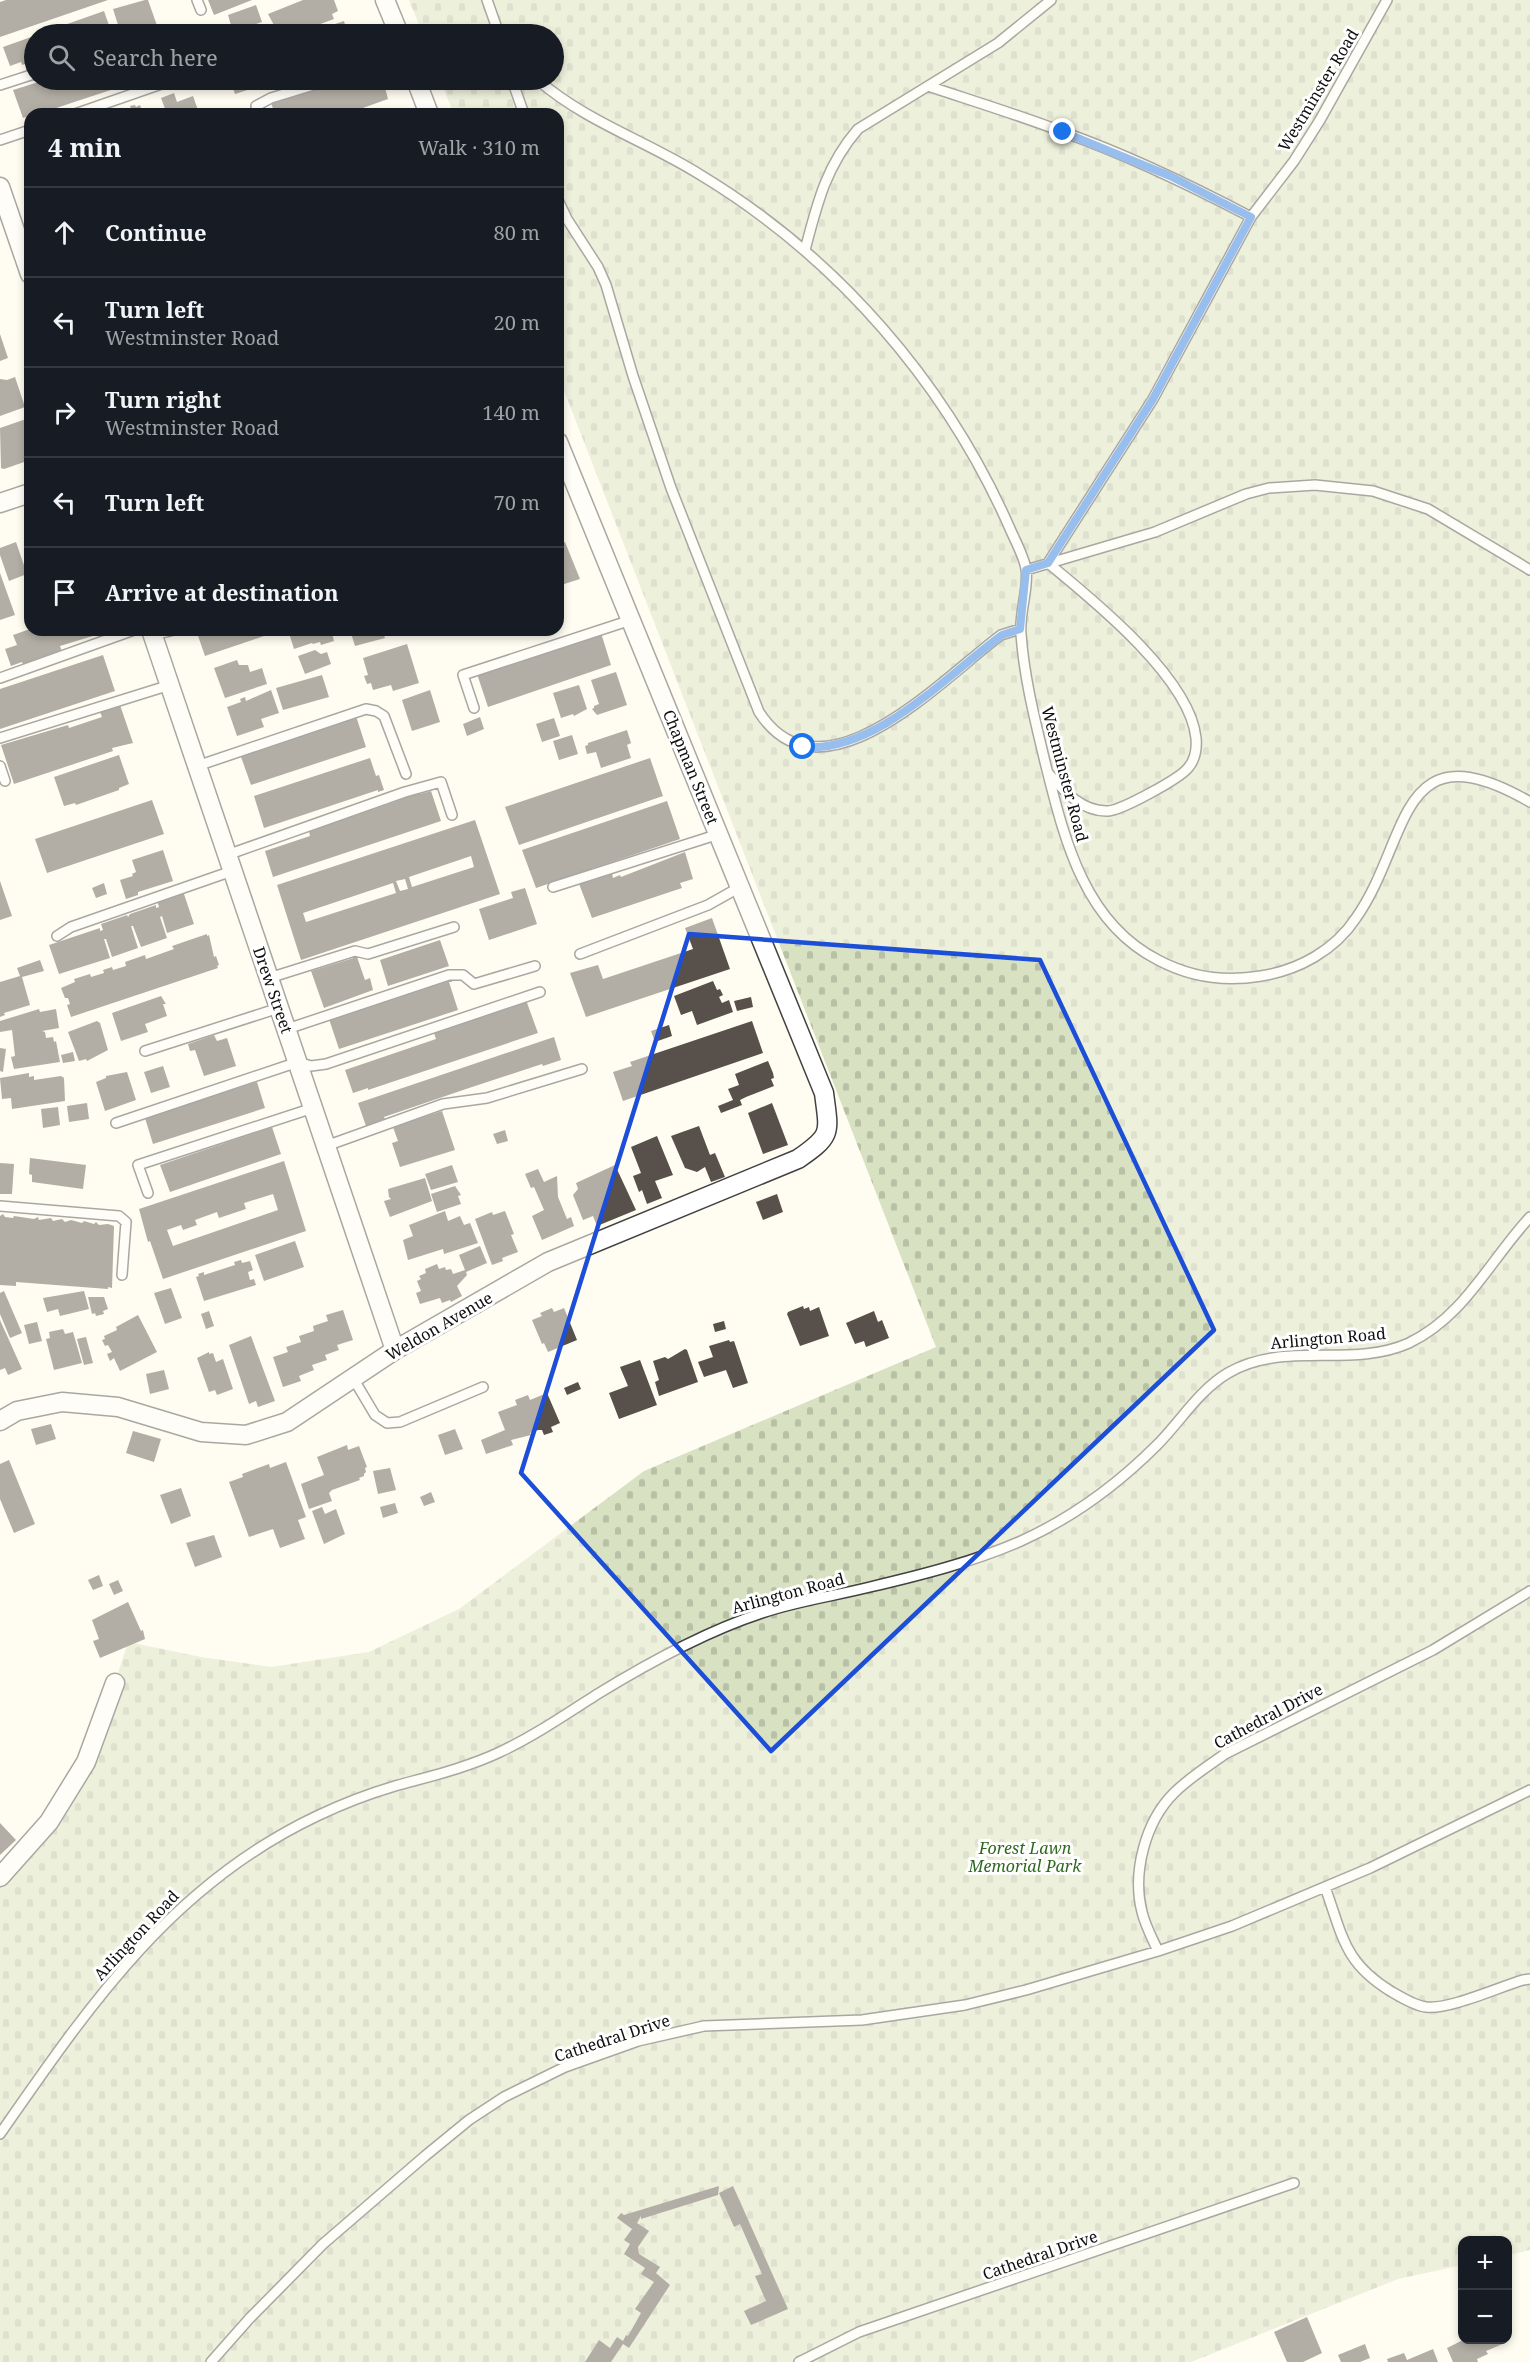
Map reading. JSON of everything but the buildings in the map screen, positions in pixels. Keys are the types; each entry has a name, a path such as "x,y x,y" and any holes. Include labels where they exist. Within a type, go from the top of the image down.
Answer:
{"street":[{"path":"385,0 395,24"},
{"path":"420,90 427,108"},
{"path":"0,187 20,233 24,249"},
{"name":"Chapman Street","path":"564,457 824,1093"},
{"path":"0,503 24,495"},
{"name":"Drew Street","path":"153,636 395,1350"},
{"name":"Weldon Avenue","path":"0,1421 17,1412 62,1402 118,1407 201,1432 246,1435 287,1422 395,1350 548,1262 798,1159 819,1145 829,1128 824,1093"},
{"path":"0,1876 49,1822 86,1762 115,1683"}],"lane":[{"path":"197,0 201,10"},
{"path":"487,0 495,24"},
{"path":"805,250 820,196 833,164 844,145 858,129 998,43 1051,0"},
{"name":"Westminster Road","path":"1048,563 1153,399 1251,217 1294,161 1320,120 1387,0"},
{"path":"0,85 24,77"},
{"path":"928,86 1107,149 1170,176 1251,217"},
{"path":"92,108 144,90"},
{"path":"256,106 271,98 297,90"},
{"path":"516,90 522,108"},
{"path":"551,90 576,109 704,176 805,250 873,317 903,351 933,391 974,454 1026,570 1155,532 1246,494 1269,488 1315,485 1373,491 1428,509 1530,570"},
{"path":"0,140 24,132"},
{"path":"564,213 598,267 606,285 633,376 684,523 759,712 774,733 803,747 825,748 849,742 905,712 1002,635 1020,629"},
{"path":"1047,772 1076,801 1108,811 1129,803 1179,777 1191,764 1196,748 1194,727 1187,711 1154,663 1108,614 1048,563"},
{"name":"Westminster Road","path":"1026,570 1020,629 1032,710 1058,816 1072,858 1087,891 1102,913 1120,934 1159,961 1193,974 1238,979 1278,972 1306,962 1333,944 1355,921 1373,889 1399,828 1412,804 1432,783 1456,776 1477,778 1509,790 1530,802"},
{"path":"474,708 463,675 631,620"},
{"path":"0,678 117,636"},
{"path":"0,738 170,686"},
{"path":"197,766 366,709 384,716 406,774"},
{"path":"0,766 5,781"},
{"path":"57,936 71,927 385,799 441,782 452,815"},
{"path":"554,887 718,834"},
{"path":"580,954 708,905 740,886"},
{"path":"269,978 354,951 368,954 454,927"},
{"path":"287,1029 449,975 463,975 474,984 535,966"},
{"path":"116,1123 298,1062 311,1066 326,1064 540,992"},
{"path":"145,1051 279,1008"},
{"path":"326,1146 443,1104 487,1098 582,1069"},
{"path":"148,1193 138,1165 313,1108"},
{"path":"0,1206 119,1216 126,1222 122,1275"},
{"name":"Arlington Road","path":"0,2134 100,1998 160,1926 195,1894 268,1842 353,1800 452,1772 501,1752 543,1729 601,1692 714,1630 767,1611 868,1588 977,1558 1021,1540 1077,1511 1110,1488 1160,1442 1213,1383 1228,1373 1248,1363 1294,1354 1328,1356 1387,1350 1408,1343 1432,1330 1457,1309 1530,1217"},
{"path":"353,1378 375,1415 387,1423 400,1422 483,1387"},
{"name":"Cathedral Drive","path":"1158,1951 1142,1912 1140,1863 1149,1831 1173,1794 1196,1773 1225,1754 1433,1650 1530,1592"},
{"name":"Cathedral Drive","path":"211,2362 249,2319 323,2244 425,2156 469,2120 504,2097 565,2067 638,2041 704,2026 862,2020 965,2005 1026,1990 1233,1926 1370,1868 1530,1790"},
{"path":"1326,1887 1349,1953 1371,1979 1400,1996 1425,2007 1447,2005 1530,1979"},
{"name":"Cathedral Drive","path":"800,2362 859,2332 1294,2183"}],"highlighted area":[{"path":"689,934 1040,960 1214,1330 771,1751 521,1473"}],"green space":[{"name":"Forest Lawn Memorial Park","path":"409,0 1530,0 1530,2250 1512,2254 1512,2236 1458,2236 1458,2266 1398,2279 1191,2362 0,2362 0,1878 98,1735 128,1642 201,1657 271,1667 369,1652 459,1609 644,1471 936,1347 564,390 564,108 452,108 444,90 564,90 564,24 419,24"}],"route":[{"path":"803,747 825,748 849,742 905,712 1002,635 1020,629 1026,570 1048,563 1153,399 1251,217 1170,176 1063,132"}]}
